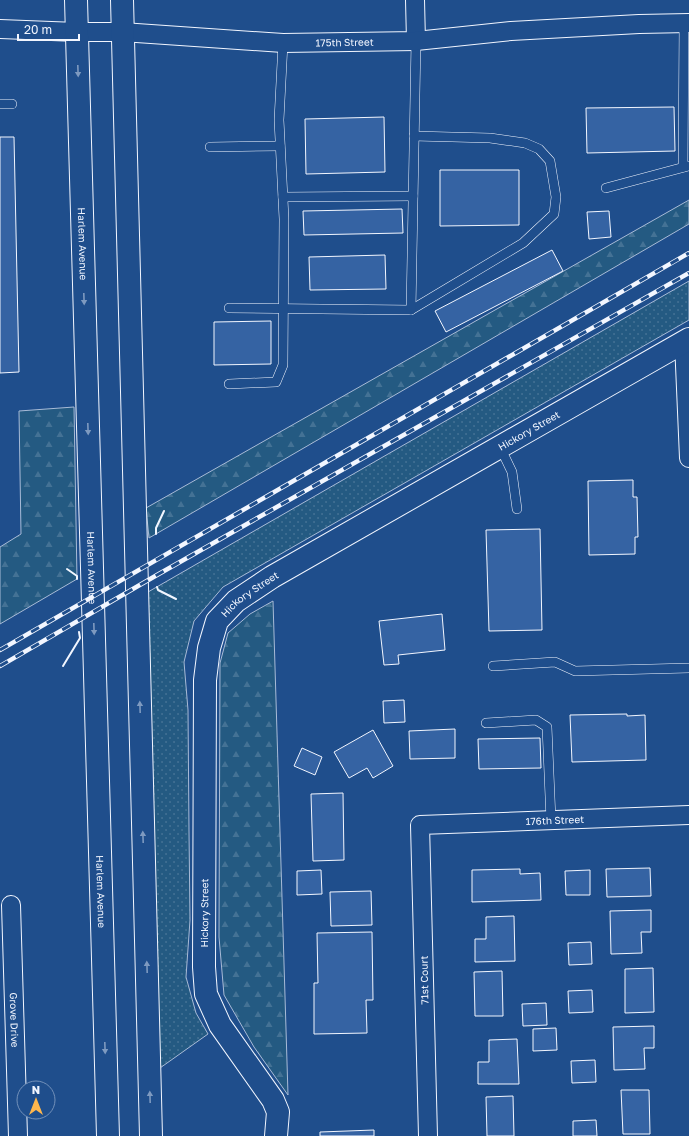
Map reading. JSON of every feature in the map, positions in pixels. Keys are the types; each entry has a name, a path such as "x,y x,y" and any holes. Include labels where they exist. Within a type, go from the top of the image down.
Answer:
{"main road":[{"name":"Harlem Avenue","path":"76,0 108,1136"},
{"path":"122,0 151,1136"},
{"name":"Hickory Street","path":"276,1136 278,1112 273,1100 220,1025 206,994 204,967 205,680 209,648 217,621 236,601 272,577 687,340"}],"street":[{"path":"415,0 416,41"},
{"name":"175th Street","path":"0,29 122,32 283,43 416,41 511,31 687,23"},
{"path":"687,340 689,458"},
{"name":"176th Street","path":"420,825 689,815"},
{"name":"71st Court","path":"420,825 428,1136"},
{"name":"Grove Drive","path":"11,905 18,1136"}],"lane":[{"path":"606,188 686,167 687,23"},
{"path":"411,310 416,41"},
{"path":"229,384 276,382 283,365 284,219 279,120 283,43"},
{"path":"0,104 12,104"},
{"path":"229,308 411,310 523,243 554,214 556,197 550,161 538,149 525,142 490,138 414,136"},
{"path":"210,147 280,146"},
{"path":"283,196 413,196"},
{"path":"500,447 512,472 517,509"},
{"path":"493,666 555,662 575,671 689,668"},
{"path":"486,723 536,720 547,727 551,820"}],"green space":[{"path":"689,200 689,224 149,538 146,508"},
{"path":"689,281 689,320 223,587 194,621 184,662 188,710 190,920 186,977 196,1013 208,1034 160,1068 148,592"},
{"path":"74,407 77,579 0,624 0,547 21,534 19,411"},
{"path":"273,601 288,1095 254,1047 224,995 219,937 220,663 228,633 250,614"}],"building":[{"path":"674,107 675,151 587,153 586,108"},
{"path":"384,117 385,172 306,174 305,119"},
{"path":"0,137 14,137 19,372 0,373"},
{"path":"440,170 519,170 519,225 440,226"},
{"path":"402,209 403,233 304,235 303,211"},
{"path":"609,211 611,237 589,239 587,212"},
{"path":"552,250 563,271 446,332 435,311"},
{"path":"385,255 386,289 310,290 309,257"},
{"path":"271,321 271,364 214,365 214,322"},
{"path":"633,480 633,497 637,497 638,537 635,537 635,554 589,555 588,481"},
{"path":"540,529 542,630 489,631 486,530"},
{"path":"442,614 445,650 398,655 399,664 384,665 379,621"},
{"path":"404,700 405,722 384,723 383,701"},
{"path":"627,714 627,716 645,715 646,760 572,762 570,715"},
{"path":"455,729 455,758 410,759 409,731"},
{"path":"373,730 393,766 373,778 367,768 349,778 334,752"},
{"path":"540,738 541,768 479,769 478,739"},
{"path":"302,748 322,757 315,775 294,766"},
{"path":"343,793 344,860 313,861 311,794"},
{"path":"650,868 651,896 607,897 606,869"},
{"path":"520,869 520,874 540,873 541,900 472,902 472,870"},
{"path":"321,870 322,894 297,895 297,871"},
{"path":"590,870 590,895 566,895 565,871"},
{"path":"371,891 372,925 331,926 330,892"},
{"path":"651,910 651,932 641,932 642,953 611,954 610,911"},
{"path":"514,916 515,961 475,962 475,939 486,939 486,917"},
{"path":"372,932 373,1000 366,1000 367,1033 314,1034 314,983 318,983 317,933"},
{"path":"591,942 592,964 569,965 568,943"},
{"path":"653,968 654,1012 625,1013 625,969"},
{"path":"502,971 503,1016 475,1016 474,972"},
{"path":"592,990 593,1012 569,1013 568,991"},
{"path":"546,1003 547,1025 523,1026 522,1004"},
{"path":"654,1026 654,1048 644,1048 645,1069 614,1070 613,1027"},
{"path":"556,1028 557,1050 533,1051 533,1029"},
{"path":"517,1039 519,1084 478,1084 478,1062 489,1062 489,1040"},
{"path":"595,1060 596,1082 572,1083 571,1061"},
{"path":"621,1090 649,1090 650,1134 623,1134"},
{"path":"513,1096 514,1136 487,1136 486,1097"},
{"path":"596,1120 597,1136 573,1136 573,1121"},
{"path":"374,1130 374,1136 320,1136 320,1132"}],"railway":[{"path":"0,650 689,253"},
{"path":"0,666 157,575 689,273"}],"wall":[{"path":"156,534 156,528 164,511"},
{"path":"67,569 77,576 77,579"},
{"path":"157,587 158,590 176,599"},
{"path":"63,666 80,638 79,632"}]}
